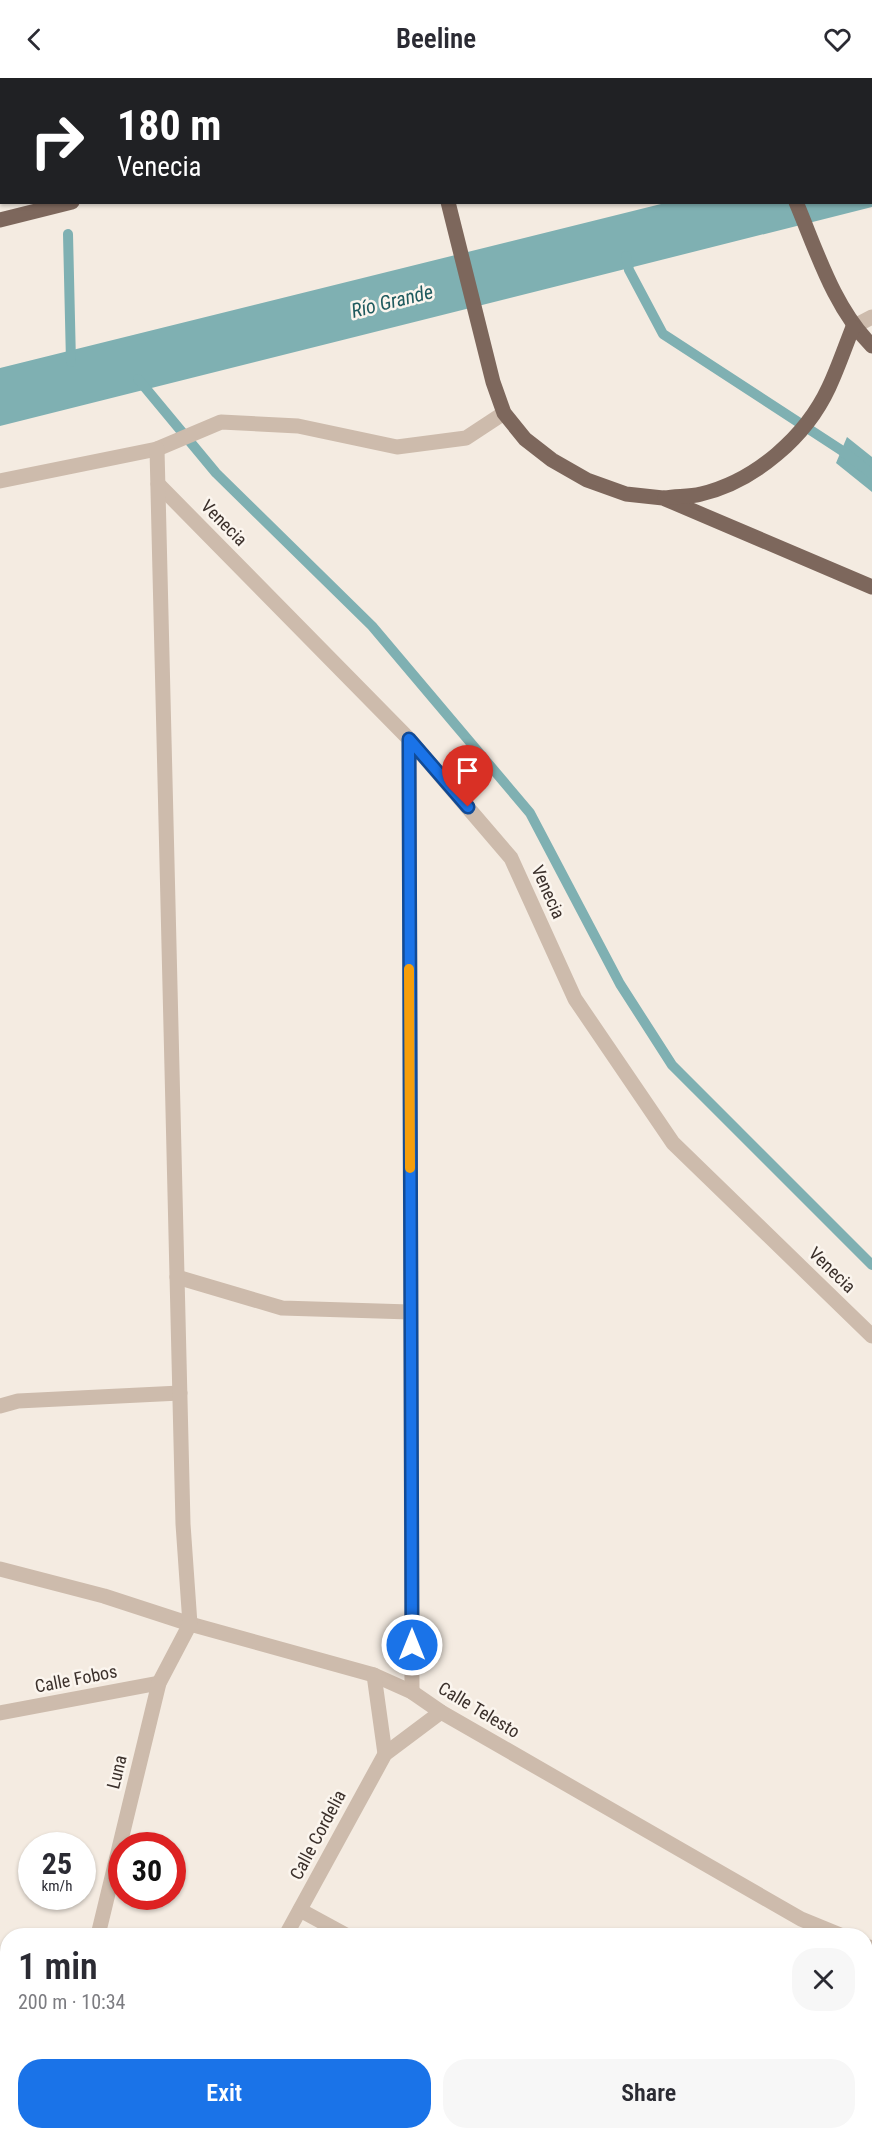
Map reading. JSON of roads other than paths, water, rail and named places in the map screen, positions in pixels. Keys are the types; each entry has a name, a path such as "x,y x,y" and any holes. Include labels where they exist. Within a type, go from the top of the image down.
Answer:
{"main road":[{"path":"0,220 64,204"},
{"path":"448,204 493,382 504,413 525,439 552,460 587,480 626,494 663,498 701,494 732,483 760,467 800,434 828,389 853,327"},
{"path":"797,204 828,278 853,327 872,346"},
{"path":"663,498 872,587"}],"street":[{"path":"853,327 872,317"},
{"path":"0,481 157,449 221,422 298,426 397,447 466,438 504,413"},
{"path":"157,449 183,1524 190,1624"},
{"name":"Venecia","path":"158,484 409,739 512,858 575,999 673,1143 872,1336"},
{"path":"409,739 412,1692"},
{"path":"177,1277 282,1308 410,1312"},
{"path":"0,1406 18,1401 180,1393"},
{"name":"Calle Telesto","path":"0,1569 104,1596 190,1624 374,1675 412,1692 441,1712 801,1919 823,1928"},
{"name":"Luna","path":"100,1928 159,1683 190,1624"},
{"path":"374,1675 385,1754"},
{"name":"Calle Fobos","path":"0,1713 159,1683"},
{"name":"Calle Cordelia","path":"290,1928 385,1754 441,1712"},
{"path":"300,1910 333,1928"}],"water":[{"name":"Río Grande","path":"661,204 872,204 872,207 0,426 0,368"},
{"path":"847,437 872,457 872,492 836,463"}],"waterway":[{"path":"68,234 71,362"},
{"path":"626,256 629,270 663,334 841,450 872,474"},
{"path":"138,379 216,473 372,626 530,813 620,984 672,1065 872,1265"}]}
